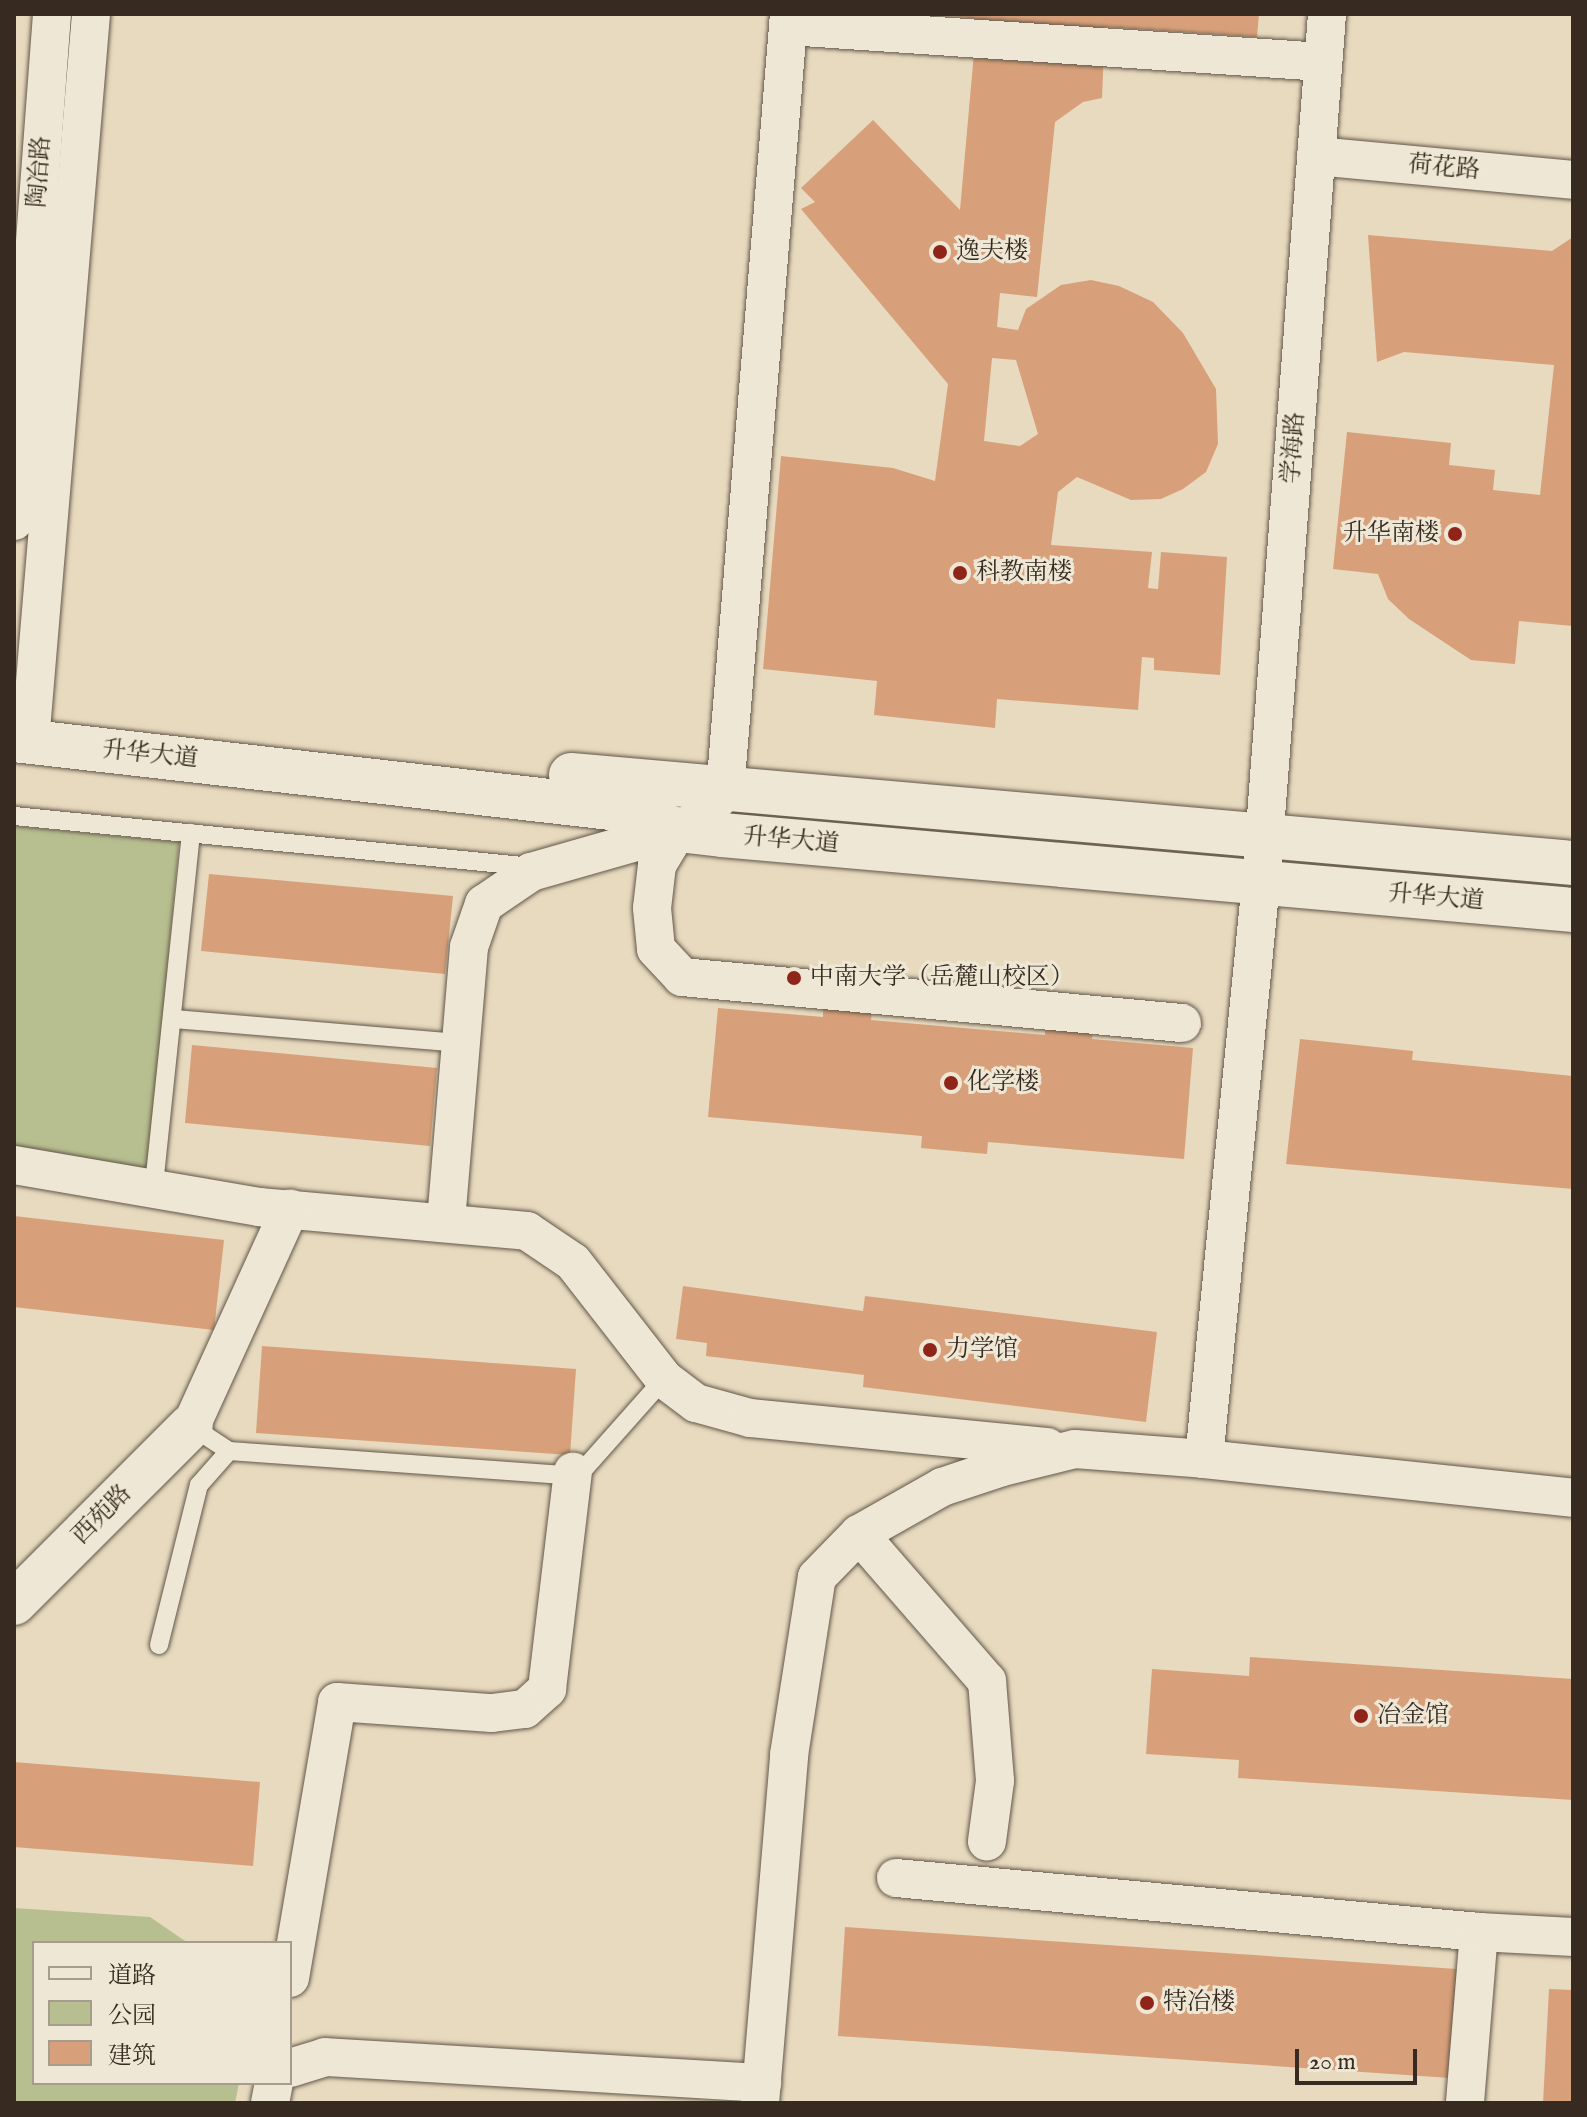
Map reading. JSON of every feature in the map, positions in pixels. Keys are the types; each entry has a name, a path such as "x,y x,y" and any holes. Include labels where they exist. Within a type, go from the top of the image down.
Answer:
{"street":[{"name":"陶冶路","path":"14,521 52,14"},
{"path":"23,728 91,14"},
{"name":"学海路","path":"1204,1459 1263,861 1327,14"},
{"path":"1182,1023 682,977 656,949 652,908 657,865 678,830 725,791 788,20 1323,62"},
{"name":"荷花路","path":"1316,156 1573,180"},
{"name":"升华大道","path":"23,728 725,791 1263,861 1573,910"},
{"name":"升华大道","path":"23,728 611,808 678,830 1263,861 1573,863"},
{"path":"446,1221 473,926 484,904 514,880 544,868 678,830"},
{"path":"14,1165 290,1209 446,1221 527,1231 555,1245 664,1379 696,1403 750,1418 1204,1459 1573,1498"},
{"path":"191,1426 290,1209"},
{"name":"西苑路","path":"14,1603 191,1426"},
{"path":"292,2067 325,2057 761,2093 798,1671 817,1577 859,1534 942,1487 1075,1449"},
{"path":"292,1966 337,1702 492,1713 525,1709 547,1689 573,1472"},
{"path":"859,1534 987,1681 995,1781 987,1841"},
{"path":"896,1878 1479,1932 1573,1937"},
{"path":"1465,2103 1479,1932"}],"lane":[{"path":"14,816 544,868"},
{"path":"154,1185 174,1019 191,833"},
{"path":"174,1019 461,1043"},
{"path":"191,1426 229,1451 573,1472 584,1469 664,1379"},
{"path":"159,1645 199,1485 229,1451"}],"green space":[{"path":"14,826 179,842 149,1175 14,1152"},
{"path":"14,1908 150,1917 185,1941 32,1941 32,2085 239,2085 235,2103 14,2103"}],"building":[{"path":"940,14 1259,14 1257,37 1105,27 1102,98 1083,102 1055,122 1037,297 1000,293 997,327 1018,330 1026,309 1061,285 1091,280 1119,286 1153,302 1183,333 1216,389 1218,444 1206,472 1183,489 1161,499 1131,500 1077,477 1058,492 1051,545 1152,552 1148,588 1158,589 1161,552 1227,557 1220,675 1154,670 1154,658 1142,657 1138,710 997,699 995,728 874,715 877,681 763,669 781,456 893,468 935,481 948,384 801,209 815,202 801,188 873,120 960,210 977,19","holes":["992,358 1016,360 1038,434 1020,446 984,441"]},
{"path":"1368,235 1552,251 1573,237 1573,626 1519,621 1515,664 1471,660 1409,619 1388,599 1378,574 1333,569 1347,432 1451,443 1449,465 1495,470 1493,490 1540,495 1554,365 1404,352 1377,362"},
{"path":"209,874 453,896 445,974 201,951"},
{"name":"化学楼","path":"823,1007 872,1011 871,1020 1045,1035 1045,1026 1093,1030 1092,1039 1193,1048 1184,1159 988,1142 987,1154 921,1148 922,1136 708,1117 718,1008 823,1017"},
{"path":"1300,1039 1413,1051 1412,1060 1573,1076 1573,1189 1286,1164"},
{"path":"192,1045 437,1068 430,1146 185,1123"},
{"path":"14,1216 224,1240 214,1330 14,1307"},
{"name":"力学馆","path":"683,1286 863,1311 865,1296 1157,1332 1146,1422 863,1387 864,1375 706,1356 707,1343 676,1339"},
{"path":"262,1346 576,1369 570,1455 256,1433"},
{"name":"冶金馆","path":"1250,1657 1573,1679 1573,1800 1238,1778 1239,1760 1146,1754 1152,1669 1249,1676"},
{"path":"14,1762 260,1782 253,1866 14,1847"},
{"name":"特冶楼","path":"845,1927 1457,1969 1450,2078 838,2036"},
{"path":"1549,1989 1573,1990 1573,2103 1543,2103"}],"place":[{"name":"逸夫楼","path":"940,252"},
{"name":"升华南楼","path":"1455,534"},
{"name":"科教南楼","path":"960,573"},
{"name":"中南大学（岳麓山校区）","path":"794,978"},
{"name":"化学楼","path":"951,1083"},
{"name":"力学馆","path":"930,1350"},
{"name":"冶金馆","path":"1361,1716"},
{"name":"特冶楼","path":"1147,2003"}]}
